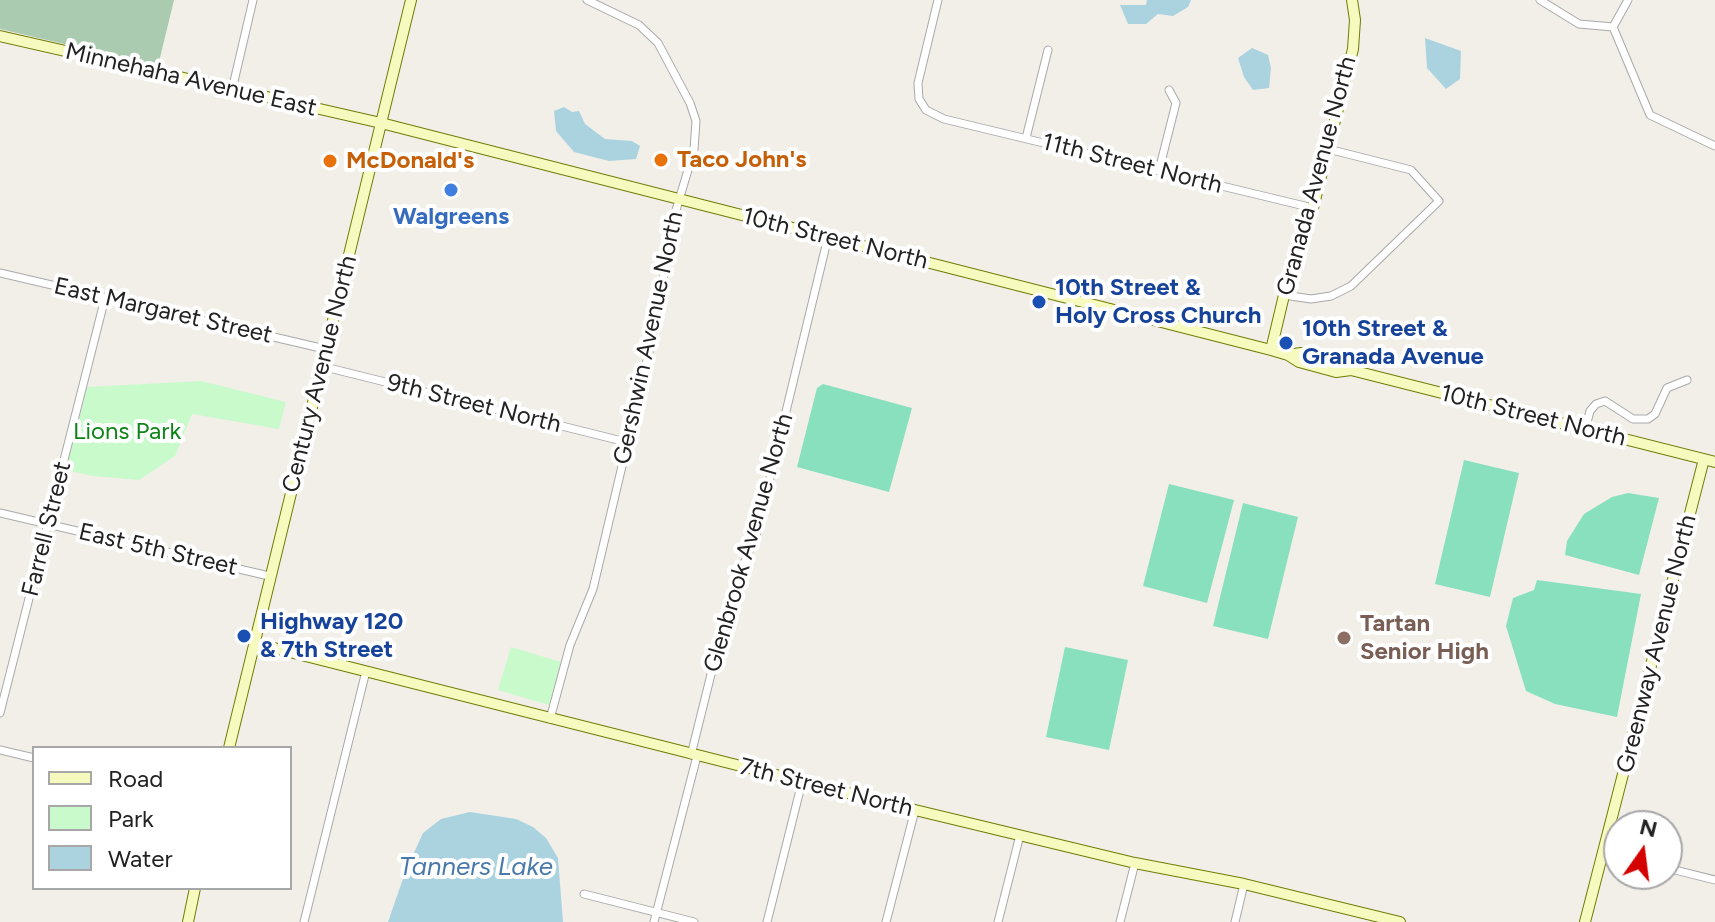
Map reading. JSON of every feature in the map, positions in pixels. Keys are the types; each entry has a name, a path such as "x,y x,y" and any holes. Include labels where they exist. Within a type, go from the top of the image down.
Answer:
{"main road":[{"name":"Century Avenue North","path":"229,746 411,0"},
{"name":"Granada Avenue North","path":"1271,350 1294,253 1313,208 1353,49 1355,20 1352,0"},
{"name":"Minnehaha Avenue East","path":"0,36 381,123"},
{"name":"10th Street North","path":"381,123 1288,355 1301,353 1329,360 1351,370 1710,461"},
{"name":"Greenway Avenue North","path":"1616,810 1710,461"},
{"name":"7th Street North","path":"254,643 915,810 1400,922"},
{"name":"Greenway Avenue North","path":"1585,922 1603,857"},
{"path":"188,922 195,890"}],"street":[{"path":"232,90 253,0"},
{"name":"Gershwin Avenue North","path":"550,719 570,645 593,589 652,339 680,200 694,150 696,121 690,103 658,43 639,25 587,0"},
{"name":"11th Street North","path":"938,0 918,83 919,99 926,110 952,121 1313,208"},
{"path":"1540,0 1579,24 1613,27"},
{"path":"1613,27 1628,0"},
{"path":"1613,27 1650,115 1715,146"},
{"path":"1026,138 1048,50"},
{"path":"1159,170 1176,103 1169,90"},
{"path":"1284,295 1311,299 1331,296 1351,286 1439,201 1411,170 1328,149"},
{"name":"Glenbrook Avenue North","path":"655,918 724,622 757,532 828,237"},
{"name":"East Margaret Street","path":"0,273 325,349"},
{"name":"Farrell Street","path":"0,713 105,298"},
{"name":"9th Street North","path":"321,366 626,442"},
{"path":"1585,430 1590,411 1596,404 1605,401 1633,419 1648,419 1655,414 1667,388 1687,380"},
{"name":"East 5th Street","path":"0,513 269,576"},
{"path":"304,922 366,671"},
{"path":"0,750 32,758"},
{"path":"767,922 802,782"},
{"path":"886,922 915,810"},
{"path":"998,922 1020,835"},
{"path":"1120,922 1135,863"},
{"path":"1683,872 1715,880"},
{"path":"1235,922 1244,884"},
{"path":"584,894 655,918 694,922"},
{"path":"1349,922 1352,910"}],"green space":[{"path":"0,0 174,0 158,66 0,29"},
{"name":"Lions Park","path":"201,381 286,402 279,429 192,414 175,456 139,480 92,476 66,470 87,387"},
{"path":"823,384 912,408 889,492 797,467 817,388"},
{"path":"1464,460 1519,473 1490,597 1435,584"},
{"path":"1169,484 1234,500 1207,603 1143,586"},
{"path":"1628,493 1659,498 1639,575 1565,555 1567,541 1584,514 1612,497"},
{"path":"1243,503 1298,517 1268,639 1213,626"},
{"path":"1537,580 1641,594 1617,717 1555,704 1526,691 1506,626 1513,598 1534,590"},
{"path":"511,647 561,662 549,705 498,690"},
{"path":"1065,647 1128,660 1109,750 1046,737"}],"water":[{"path":"1147,0 1191,0 1188,7 1173,16 1158,14 1146,24 1128,24 1120,5 1146,5"},
{"path":"1425,38 1461,51 1460,79 1446,89 1427,68"},
{"path":"1252,48 1268,55 1271,68 1269,88 1253,90 1244,77 1238,58"},
{"path":"564,107 572,112 579,111 585,124 605,139 632,141 640,146 636,159 609,161 574,152 556,131 554,111"},
{"name":"Tanners Lake","path":"470,812 516,819 546,838 558,858 563,922 388,922 423,833 441,819"}],"place":[{"name":"Taco John's","path":"661,160"},
{"name":"McDonald's","path":"330,161"},
{"name":"Walgreens","path":"451,190"},
{"name":"10th Street & Holy Cross Church","path":"1039,302"},
{"name":"10th Street & Granada Avenue","path":"1286,343"},
{"name":"Highway 120 & 7th Street","path":"244,636"},
{"name":"Tartan Senior High","path":"1344,638"}]}
